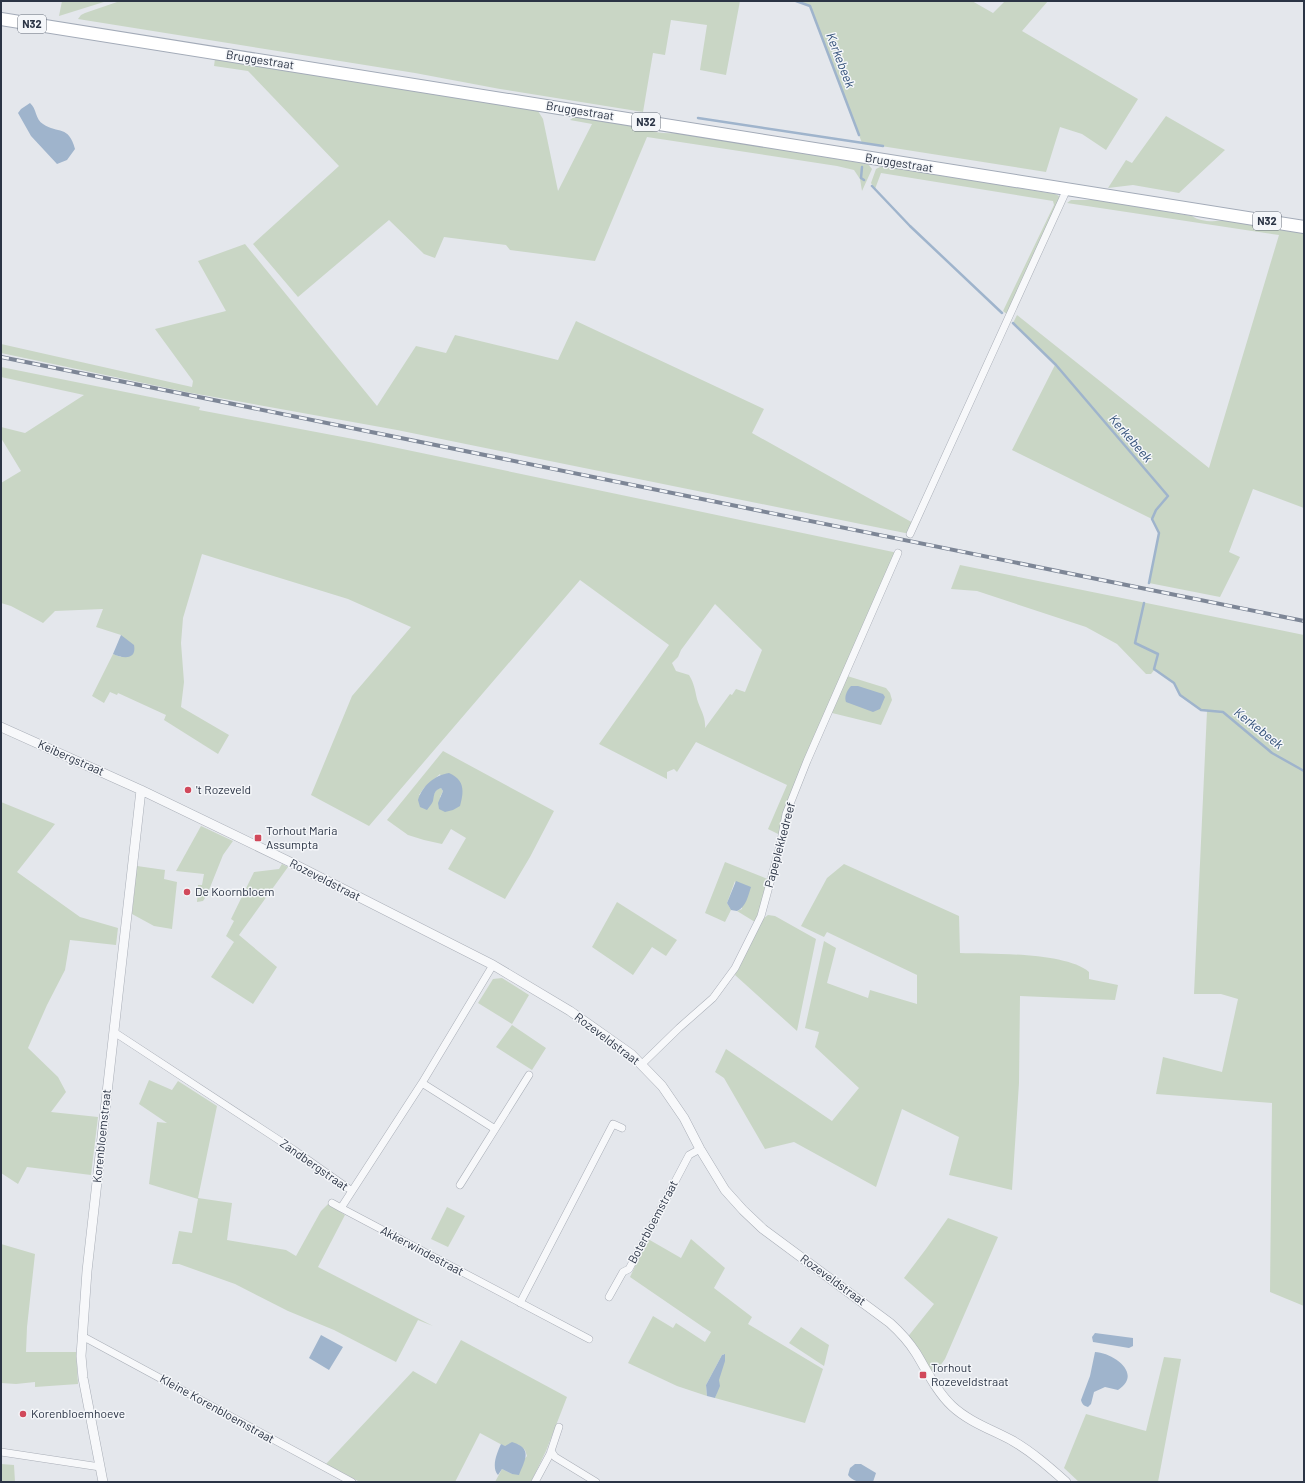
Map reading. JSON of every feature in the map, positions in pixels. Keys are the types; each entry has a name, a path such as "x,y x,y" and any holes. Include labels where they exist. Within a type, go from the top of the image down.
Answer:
{"main road":[{"name":"Bruggestraat","path":"1,19 1304,227"}],"street":[{"path":"910,534 1067,189"},
{"name":"Papeplekkedreef","path":"642,1064 712,998 734,968 766,901 789,807 810,754 898,553"},
{"name":"Keibergstraat","path":"1,727 141,790"},
{"name":"Rozeveldstraat","path":"141,790 288,861 493,965 570,1011 623,1048 642,1064 674,1101 700,1149 725,1190 743,1210 763,1229 878,1314 902,1335 915,1351 945,1399 953,1407 968,1418 1014,1442 1039,1459 1066,1482"},
{"name":"Korenbloemstraat","path":"103,1482 83,1378 81,1356 82,1336 88,1263 141,790"},
{"name":"Zandbergstraat","path":"114,1032 294,1150 352,1191 422,1083 493,965"},
{"path":"460,1185 529,1075"},
{"path":"422,1083 495,1129"},
{"path":"520,1303 613,1124 622,1128"},
{"name":"Boterbloemstraat","path":"609,1297 623,1272 628,1269 689,1155 700,1149"},
{"path":"341,1208 352,1191"},
{"name":"Zandbergstraat","path":"332,1203 341,1208"},
{"name":"Akkerwindestraat","path":"341,1208 589,1339"},
{"name":"Kleine Korenbloemstraat","path":"82,1336 352,1482"},
{"path":"535,1482 551,1451 559,1427"},
{"path":"551,1451 555,1457 596,1482"},
{"path":"1,1452 100,1467"}],"green space":[{"path":"62,1 107,1 59,16"},
{"path":"120,1 740,1 726,75 700,70 707,25 671,20 665,55 653,53 643,112 500,89 415,73 78,19 85,13"},
{"path":"796,1 972,1 993,13 1005,1 1048,1 1022,31 1138,99 1106,150 1082,134 1060,127 1046,172 862,143 810,6"},
{"path":"215,59 538,111 543,119 558,191 592,124 570,120 574,117 644,128 661,133 678,133 868,164 872,169 862,191 860,179 854,170 837,166 647,137 595,261 510,250 506,245 444,237 435,258 424,254 389,220 298,297 253,244 339,166 248,71 214,66"},
{"path":"1166,116 1225,150 1179,193 1133,185 1108,188 1126,160 1132,163"},
{"path":"880,167 889,167 1055,194 1059,196 1060,199 1008,315 1003,311 1054,205 1053,201 881,173 875,189 871,183 876,169"},
{"path":"1071,200 1096,200 1192,216 1203,220 1225,220 1304,233 1304,508 1253,489 1229,552 1240,557 1220,597 1149,583 1159,533 1152,519 1012,450 1055,365 1013,323 1017,315 1209,468 1279,235 1067,203"},
{"path":"245,244 377,406 416,346 446,353 455,335 558,360 576,321 764,409 752,433 915,524 910,534 397,430 186,392 1,353 1,344 192,387 193,381 155,329 226,311 198,261"},
{"path":"1,367 200,407 199,410 369,442 898,553 844,675 886,688 890,693 892,700 881,725 828,712 807,761 782,836 768,829 787,785 696,742 677,772 674,769 667,772 667,779 599,744 669,645 580,580 369,826 311,795 352,696 411,627 348,599 202,554 183,618 181,643 184,682 181,707 229,735 218,754 164,720 166,715 118,693 117,695 110,692 104,703 92,696 113,654 121,657 121,635 96,627 103,609 55,611 43,623 11,606 1,603 1,483 21,471 1,438 1,427 25,433 84,395 1,377","holes":["715,604 762,650 745,692 736,689 732,695 730,694 705,728 704,717 691,678 689,675 676,671 672,663 678,657 681,650"]},
{"path":"960,565 1304,635 1304,1306 1270,1292 1272,1103 1156,1094 1163,1057 1222,1072 1238,999 1221,994 1194,994 1207,711 1201,710 1180,695 1174,683 1155,669 1151,674 1146,674 1117,644 1086,627 977,591 951,589"},
{"path":"443,751 554,811 530,857 505,899 448,869 466,838 451,829 442,844 424,840 408,835 387,820","holes":["440,774 453,810 440,797 443,791 441,788 437,789 434,794 419,795 424,788"]},
{"path":"1,802 55,824 17,872 80,917 118,928 116,945 70,940 65,970 47,1005 28,1048 58,1077 66,1092 51,1112 98,1117 91,1175 27,1167 18,1184 1,1173"},
{"path":"201,826 233,841 223,855 207,895 203,901 197,902 198,885 202,885 204,874 176,871"},
{"path":"725,862 770,880 755,922 737,911 742,909 735,881 727,903 731,910 725,922 705,913"},
{"path":"282,864 288,867 239,935 277,967 253,1004 211,977 234,942 226,936 234,921 231,919 254,872 279,869"},
{"path":"844,864 959,916 960,953 1008,954 1046,957 1078,965 1089,972 1089,979 1118,985 1115,1000 1020,996 1019,1083 1012,1190 949,1175 959,1137 902,1109 876,1187 794,1142 765,1149 724,1078 715,1072 726,1049 832,1121 859,1088 815,1047 819,1032 805,1028 824,941 836,948 827,983 868,998 870,990 917,1004 917,975 827,932 824,937 801,926 827,878"},
{"path":"137,866 165,870 164,879 177,882 172,929 154,926 132,914"},
{"path":"617,902 677,940 666,956 652,947 633,975 592,947"},
{"path":"768,915 775,916 816,939 797,1031 735,975 759,925"},
{"path":"502,978 529,995 512,1024 478,1003 493,979"},
{"path":"512,1025 546,1048 532,1070 496,1047"},
{"path":"149,1080 172,1090 178,1081 217,1106 198,1198 232,1203 227,1240 286,1250 296,1256 321,1211 328,1204 345,1215 318,1267 433,1326 418,1320 396,1362 334,1330 288,1311 235,1284 179,1264 172,1264 179,1231 192,1233 198,1199 149,1184 157,1122 167,1123 139,1104"},
{"path":"447,1207 465,1216 448,1247 431,1239"},
{"path":"948,1218 998,1237 945,1359 937,1370 929,1375 906,1339 934,1304 904,1278"},
{"path":"648,1239 681,1258 691,1239 725,1268 714,1288 752,1317 748,1324 823,1369 805,1423 715,1398 724,1361 724,1354 722,1355 706,1385 707,1396 677,1386 628,1363 653,1316 673,1328 676,1323 705,1342 711,1332 630,1277"},
{"path":"1,1244 35,1254 27,1327 26,1352 76,1352 78,1384 35,1387 35,1382 16,1384 1,1383"},
{"path":"801,1327 829,1345 824,1366 789,1343"},
{"path":"461,1340 567,1397 546,1451 531,1482 495,1482 502,1469 512,1474 527,1456 525,1450 518,1444 504,1446 480,1433 455,1482 360,1482 326,1464 413,1371 436,1384"},
{"path":"1164,1357 1181,1359 1158,1482 1079,1482 1064,1468 1086,1414 1146,1431"},
{"path":"1,1464 14,1465 15,1482 1,1482"}],"water":[{"path":"30,103 34,108 40,122 70,136 75,149 67,160 57,164 31,136 18,113"},
{"path":"121,635 134,645 133,654 131,656 120,657 113,654"},
{"path":"851,686 858,686 883,694 885,697 880,709 873,712 846,702 846,694"},
{"path":"449,773 458,779 462,786 460,806 445,812 439,809 438,803 443,791 441,788 436,791 433,802 427,810 420,807 418,800 426,786 439,776"},
{"path":"736,881 751,887 745,904 737,911 731,910 727,903"},
{"path":"1095,1333 1133,1338 1133,1346 1129,1348 1093,1342 1092,1337"},
{"path":"321,1335 343,1347 329,1370 309,1358"},
{"path":"1095,1352 1102,1353 1117,1360 1127,1371 1128,1377 1125,1384 1118,1390 1105,1387 1094,1392 1091,1404 1088,1407 1083,1405 1081,1400 1090,1376"},
{"path":"725,1354 725,1361 719,1380 720,1386 715,1398 707,1396 706,1385 722,1355"},
{"path":"512,1442 523,1448 526,1455 519,1475 512,1474 502,1469 498,1475 495,1464 499,1448 501,1444 505,1446"},
{"path":"855,1464 861,1464 876,1473 873,1482 859,1482 850,1478 848,1475 850,1468"}],"waterway":[{"name":"Kerkebeek","path":"796,1 810,6 859,135"},
{"path":"698,118 883,146"},
{"name":"Kerkebeek","path":"862,167 861,178 864,180"},
{"name":"Kerkebeek","path":"872,186 910,226 1002,313"},
{"name":"Kerkebeek","path":"1013,323 1056,365 1168,496 1156,510 1152,519 1159,533 1149,583"},
{"name":"Kerkebeek","path":"1144,603 1135,643 1158,654 1154,669 1174,683 1180,695 1201,710 1223,712 1272,753 1304,771"}],"railway":[{"path":"1,357 1304,621"}],"place":[{"name":"'t Rozeveld","path":"188,790"},
{"name":"Torhout Maria Assumpta","path":"258,838"},
{"name":"De Koornbloem","path":"187,892"},
{"name":"Torhout Rozeveldstraat","path":"923,1375"},
{"name":"Korenbloemhoeve","path":"23,1414"}]}
